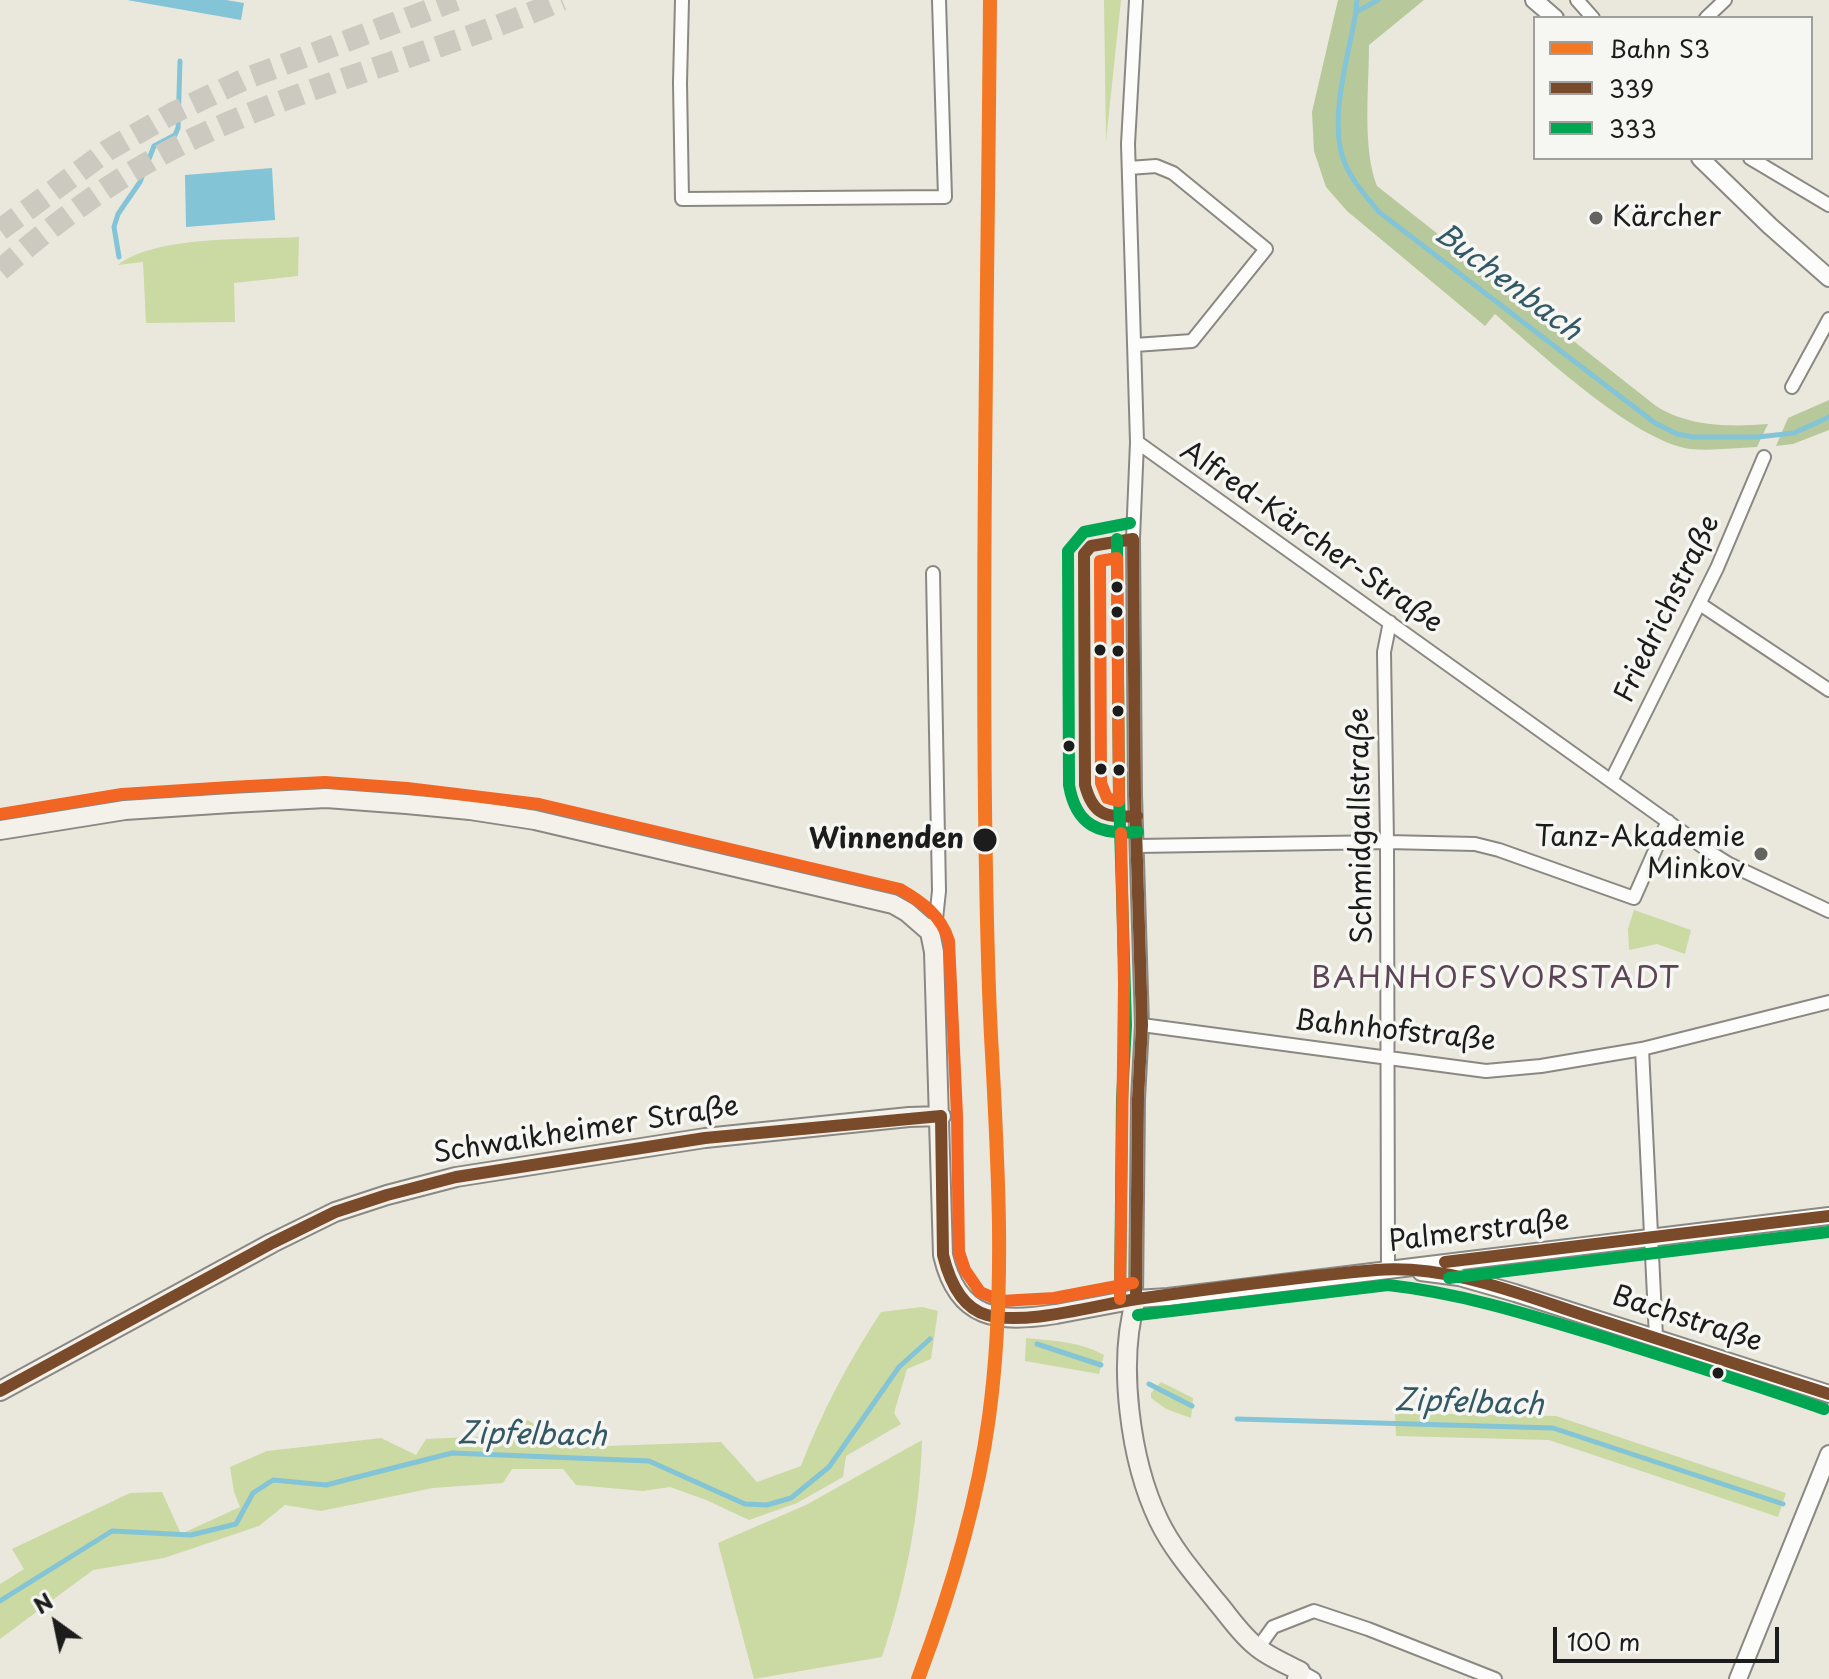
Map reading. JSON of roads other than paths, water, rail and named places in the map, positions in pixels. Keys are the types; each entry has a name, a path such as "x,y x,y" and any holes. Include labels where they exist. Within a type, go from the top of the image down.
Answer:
{"main road":[{"path":"0,830 125,810 326,798 470,810 535,820 893,904 907,912 930,932 934,952 943,1255 948,1275 964,1300 974,1309 987,1315 1014,1319 1136,1299 1128,1323 1133,1436 1159,1521 1182,1557 1243,1634 1258,1648 1303,1676"},
{"name":"Schwaikheimer Straße","path":"0,1391 272,1243 335,1212 387,1195 456,1177 705,1138 941,1116"}],"street":[{"path":"682,0 682,199 945,197 939,0"},
{"name":"Alfred-Kärcher-Straße","path":"1136,0 1129,102 1129,168 1137,442 1729,864 1829,911"},
{"path":"1534,0 1553,16"},
{"path":"1577,0 1591,16"},
{"path":"1708,16 1725,0"},
{"path":"1702,160 1829,278"},
{"path":"1753,160 1829,205"},
{"path":"1129,168 1156,166 1173,173 1266,249 1192,341 1135,345"},
{"path":"1792,387 1829,319"},
{"path":"1136,1299 1142,1025 1135,795 1133,554 1137,442"},
{"name":"Friedrichstraße","path":"1611,781 1700,604 1764,457"},
{"path":"930,932 939,903 933,573"},
{"path":"1700,604 1829,690"},
{"name":"Schmidgallstraße","path":"1388,1269 1384,652 1390,622"},
{"path":"1138,846 1444,841 1499,850 1636,893 1668,821"},
{"name":"Bahnhofstraße","path":"1142,1025 1486,1071 1541,1066 1642,1049 1829,1002"},
{"path":"1642,1049 1656,1337"},
{"name":"Palmerstraße","path":"1136,1299 1829,1216"},
{"name":"Bachstraße","path":"1388,1269 1459,1277 1829,1394"},
{"path":"1738,1679 1829,1454"},
{"path":"1258,1648 1273,1627 1314,1611 1495,1679"}],"water":[{"path":"127,0 226,0 244,3 241,20"},
{"path":"272,168 275,220 186,227 185,175"}],"waterway":[{"path":"1356,11 1357,0"},
{"name":"Buchenbach","path":"1378,0 1356,12 1341,87 1338,126 1347,168 1379,212 1655,423 1677,434 1693,437 1758,437 1794,433 1829,417"},
{"path":"119,257 114,227 118,214 140,182 154,146 175,135 178,128 180,61"},
{"name":"Zipfelbach","path":"0,1601 112,1531 191,1535 236,1524 253,1493 273,1480 326,1485 452,1453 649,1461 745,1504 767,1505 791,1498 829,1467 899,1367 930,1339"},
{"name":"Zipfelbach","path":"1037,1344 1101,1365"},
{"name":"Zipfelbach","path":"1149,1384 1192,1406"},
{"name":"Zipfelbach","path":"1237,1419 1553,1428 1783,1504"}],"tunnel":[{"path":"0,230 108,150 173,113 245,79 456,0"},
{"path":"0,270 86,202 180,145 274,104 467,37 562,0"}],"rail line":[{"name":"S3","path":"918,1679 970,1517 989,1417 997,1322 999,1227 988,950 984,706 990,0"}],"place":[{"name":"Kärcher","path":"1596,218"},
{"name":"Winnenden","path":"985,840"},
{"name":"Tanz-Akademie Minkov","path":"1761,854"}],"district":[{"name":"BAHNHOFSVORSTADT","path":"1496,980"}]}
